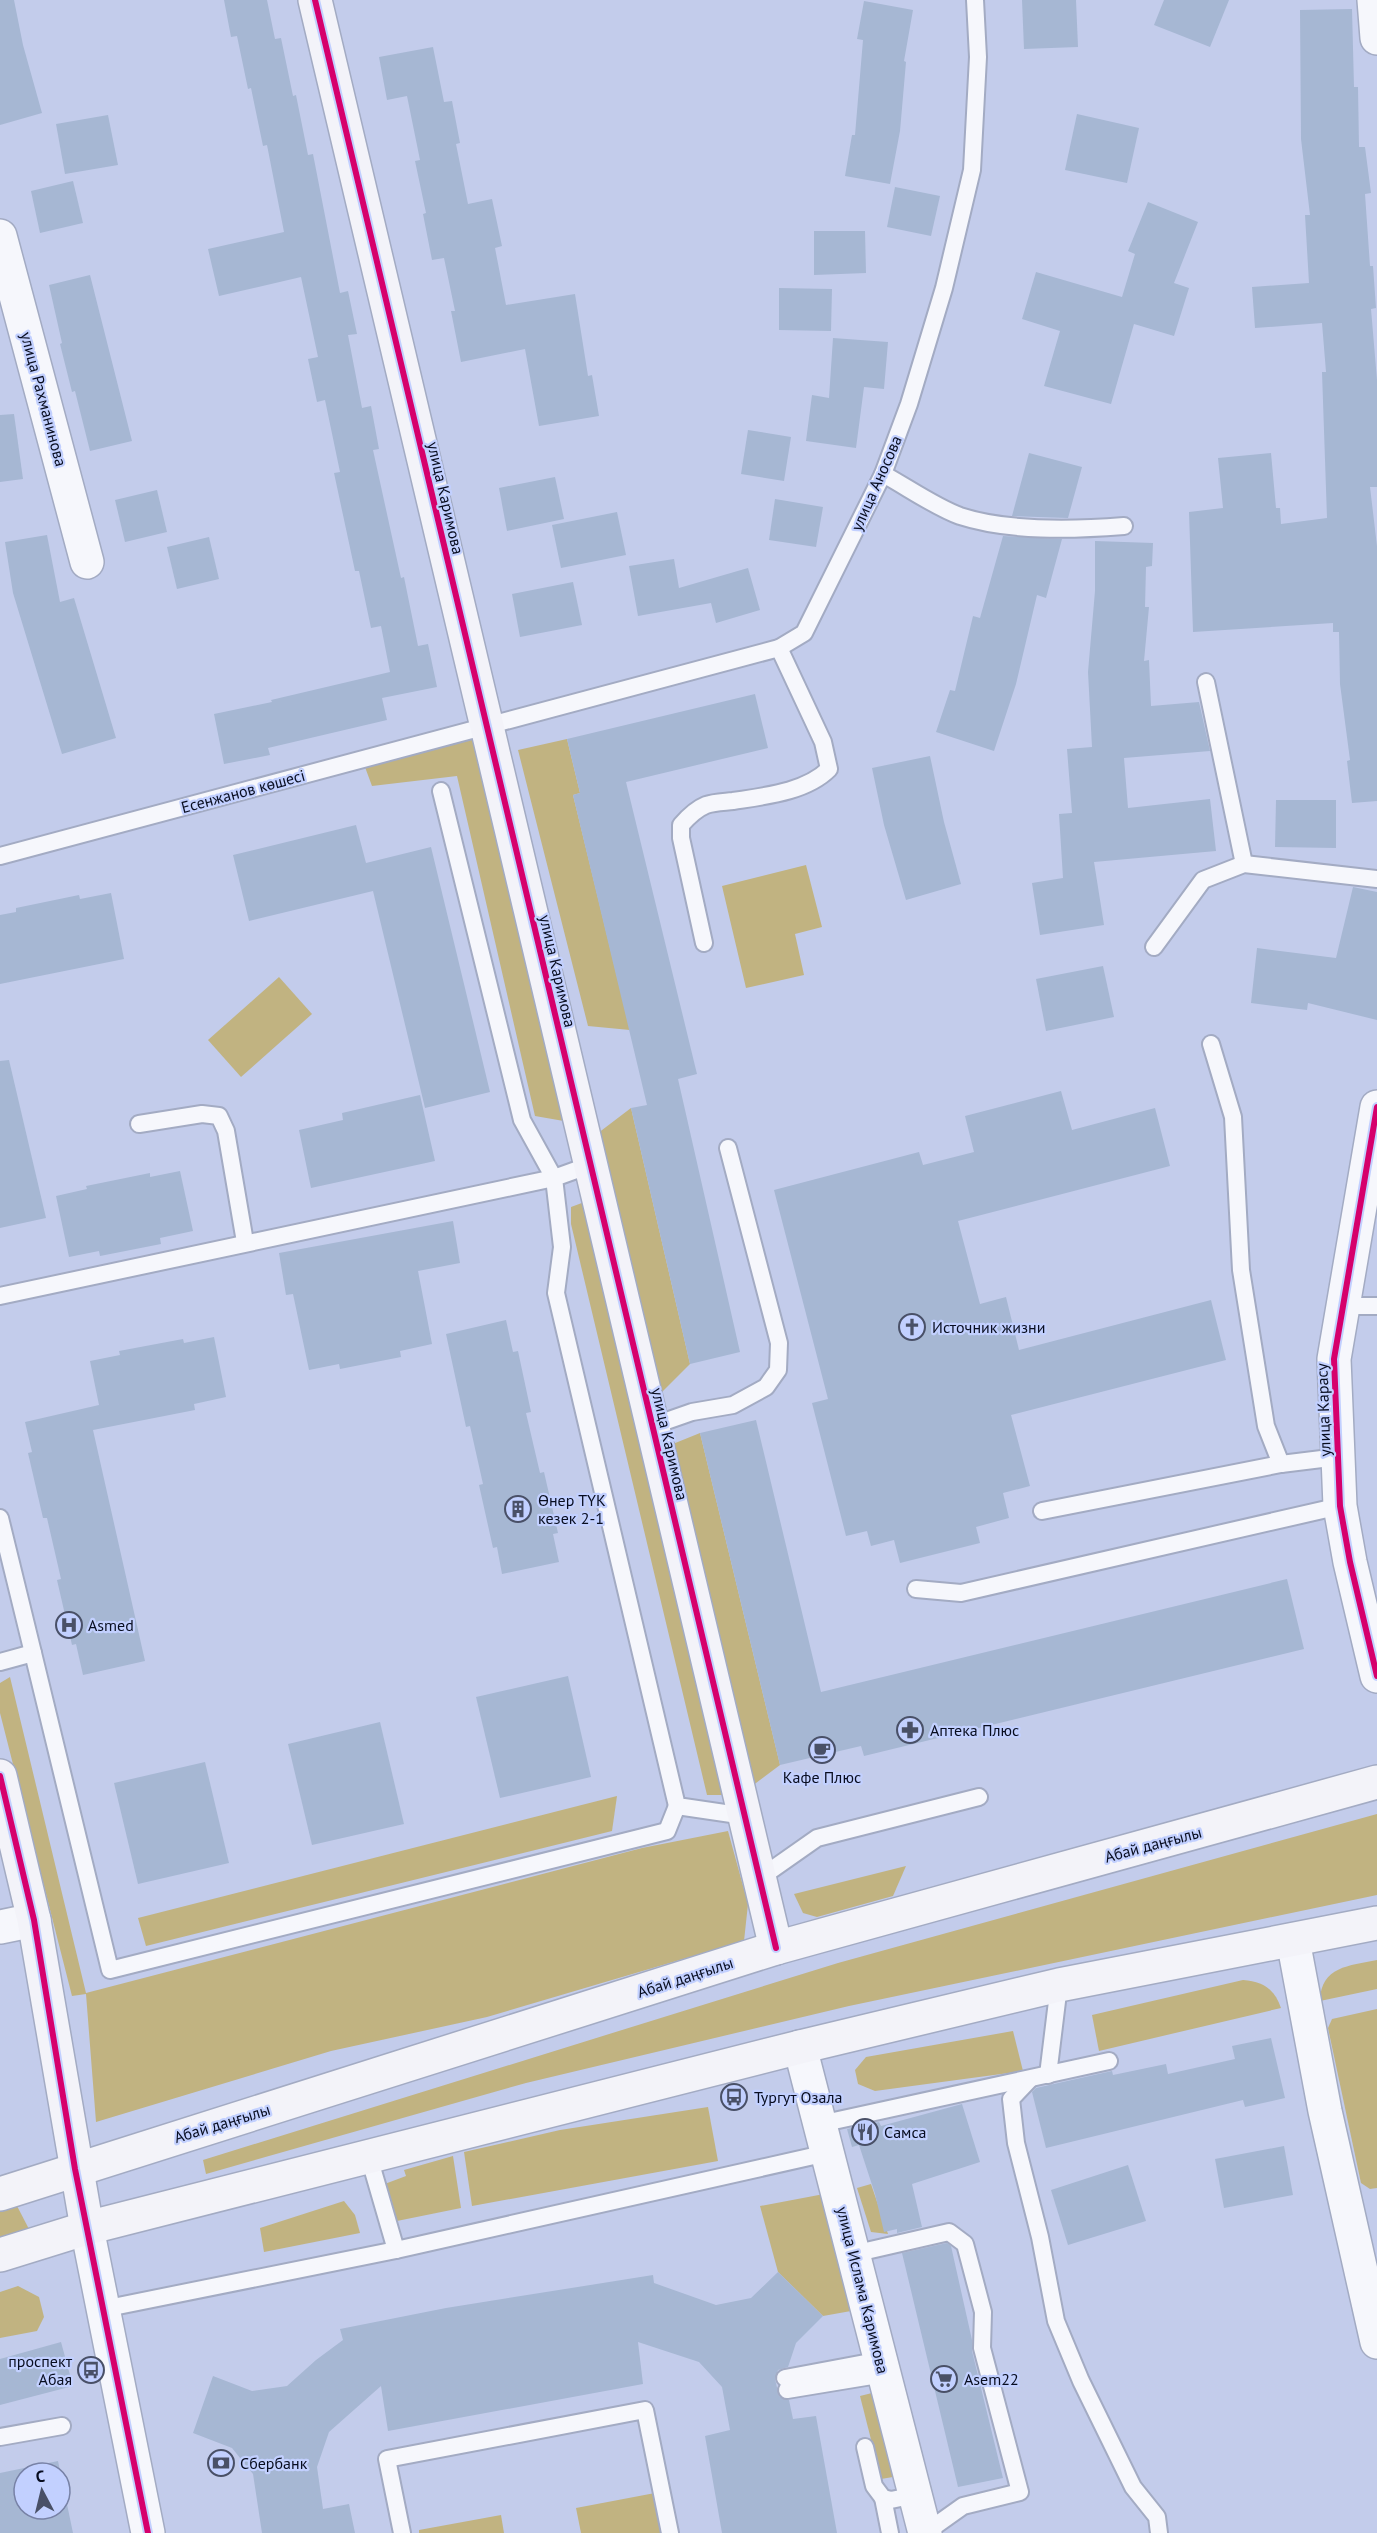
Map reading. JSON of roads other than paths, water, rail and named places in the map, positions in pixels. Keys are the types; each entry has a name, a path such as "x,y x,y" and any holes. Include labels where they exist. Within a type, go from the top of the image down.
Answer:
{"main road":[{"name":"улица Каримова","path":"315,0 776,1948"},
{"path":"0,1776 34,1920 75,2169 87,2228"},
{"name":"Абай даңғылы","path":"0,2193 776,1948 1377,1782"},
{"path":"0,2255 87,2228 800,2047 1059,1986 1377,1923"}],"street":[{"path":"1374,0 1377,38"},
{"name":"улица Рахманинова","path":"0,236 87,562"},
{"name":"улица Карасу","path":"1376,1666 1350,1562 1340,1506 1334,1359 1377,1107"},
{"path":"0,1927 34,1920"},
{"path":"1293,1940 1325,2111 1377,2342"},
{"name":"улица Ислама Каримова","path":"800,2047 925,2533"},
{"path":"87,2228 148,2533"}],"lane":[{"name":"улица Аносова","path":"486,726 779,648 804,633 883,474 909,404 944,288 972,170 978,57 975,0"},
{"path":"883,474 958,515 993,525 1083,529 1124,526"},
{"path":"704,943 681,838 681,825 690,815 706,805 796,788 818,780 829,769 823,742 779,648"},
{"path":"1206,682 1244,864"},
{"name":"Есенжанов көшесі","path":"0,856 486,726"},
{"path":"0,1518 110,1970 667,1831 677,1806 556,1293 562,1247 554,1178 522,1120 441,791"},
{"path":"1154,946 1203,880 1244,864 1377,879"},
{"path":"1210,1044 1233,1117 1241,1269 1266,1426 1281,1464"},
{"path":"139,1124 202,1114 219,1116 226,1131 245,1242"},
{"path":"652,1426 692,1412 733,1405 766,1387 778,1370 779,1342 728,1148"},
{"path":"0,1296 554,1178 590,1165"},
{"path":"1344,1306 1377,1306"},
{"path":"1042,1512 1281,1464 1338,1457"},
{"path":"916,1588 961,1593 1340,1506"},
{"path":"0,1662 33,1653"},
{"path":"760,1878 817,1838 979,1797"},
{"path":"677,1806 745,1816"},
{"path":"1048,2075 1059,1986"},
{"path":"103,2309 396,2250 824,2138 1030,2079 1108,2061"},
{"path":"1030,2079 1011,2099 1016,2143 1040,2237 1056,2320 1081,2380 1133,2487 1156,2517 1159,2533"},
{"path":"369,2157 396,2250"},
{"path":"853,2254 949,2232 965,2244 982,2312 982,2348 1020,2492 963,2505 925,2533"},
{"path":"786,2384 882,2367"},
{"path":"402,2533 387,2459 645,2410 670,2533"},
{"path":"0,2437 62,2426"},
{"path":"865,2447 874,2486 883,2498 890,2533"},
{"path":"883,2498 891,2500 915,2495"}],"place":[{"name":"Источник жизни","path":"912,1327"},
{"name":"Өнер ТҮК кезек 2-1","path":"518,1509"},
{"name":"Asmed","path":"69,1625"},
{"name":"Аптека Плюс","path":"910,1730"},
{"name":"Кафе Плюс","path":"822,1750"},
{"name":"Тургут Озала","path":"734,2097"},
{"name":"Самса","path":"865,2132"},
{"name":"проспект Абая","path":"91,2370"},
{"name":"Asem22","path":"944,2379"},
{"name":"Сбербанк","path":"221,2463"}]}
